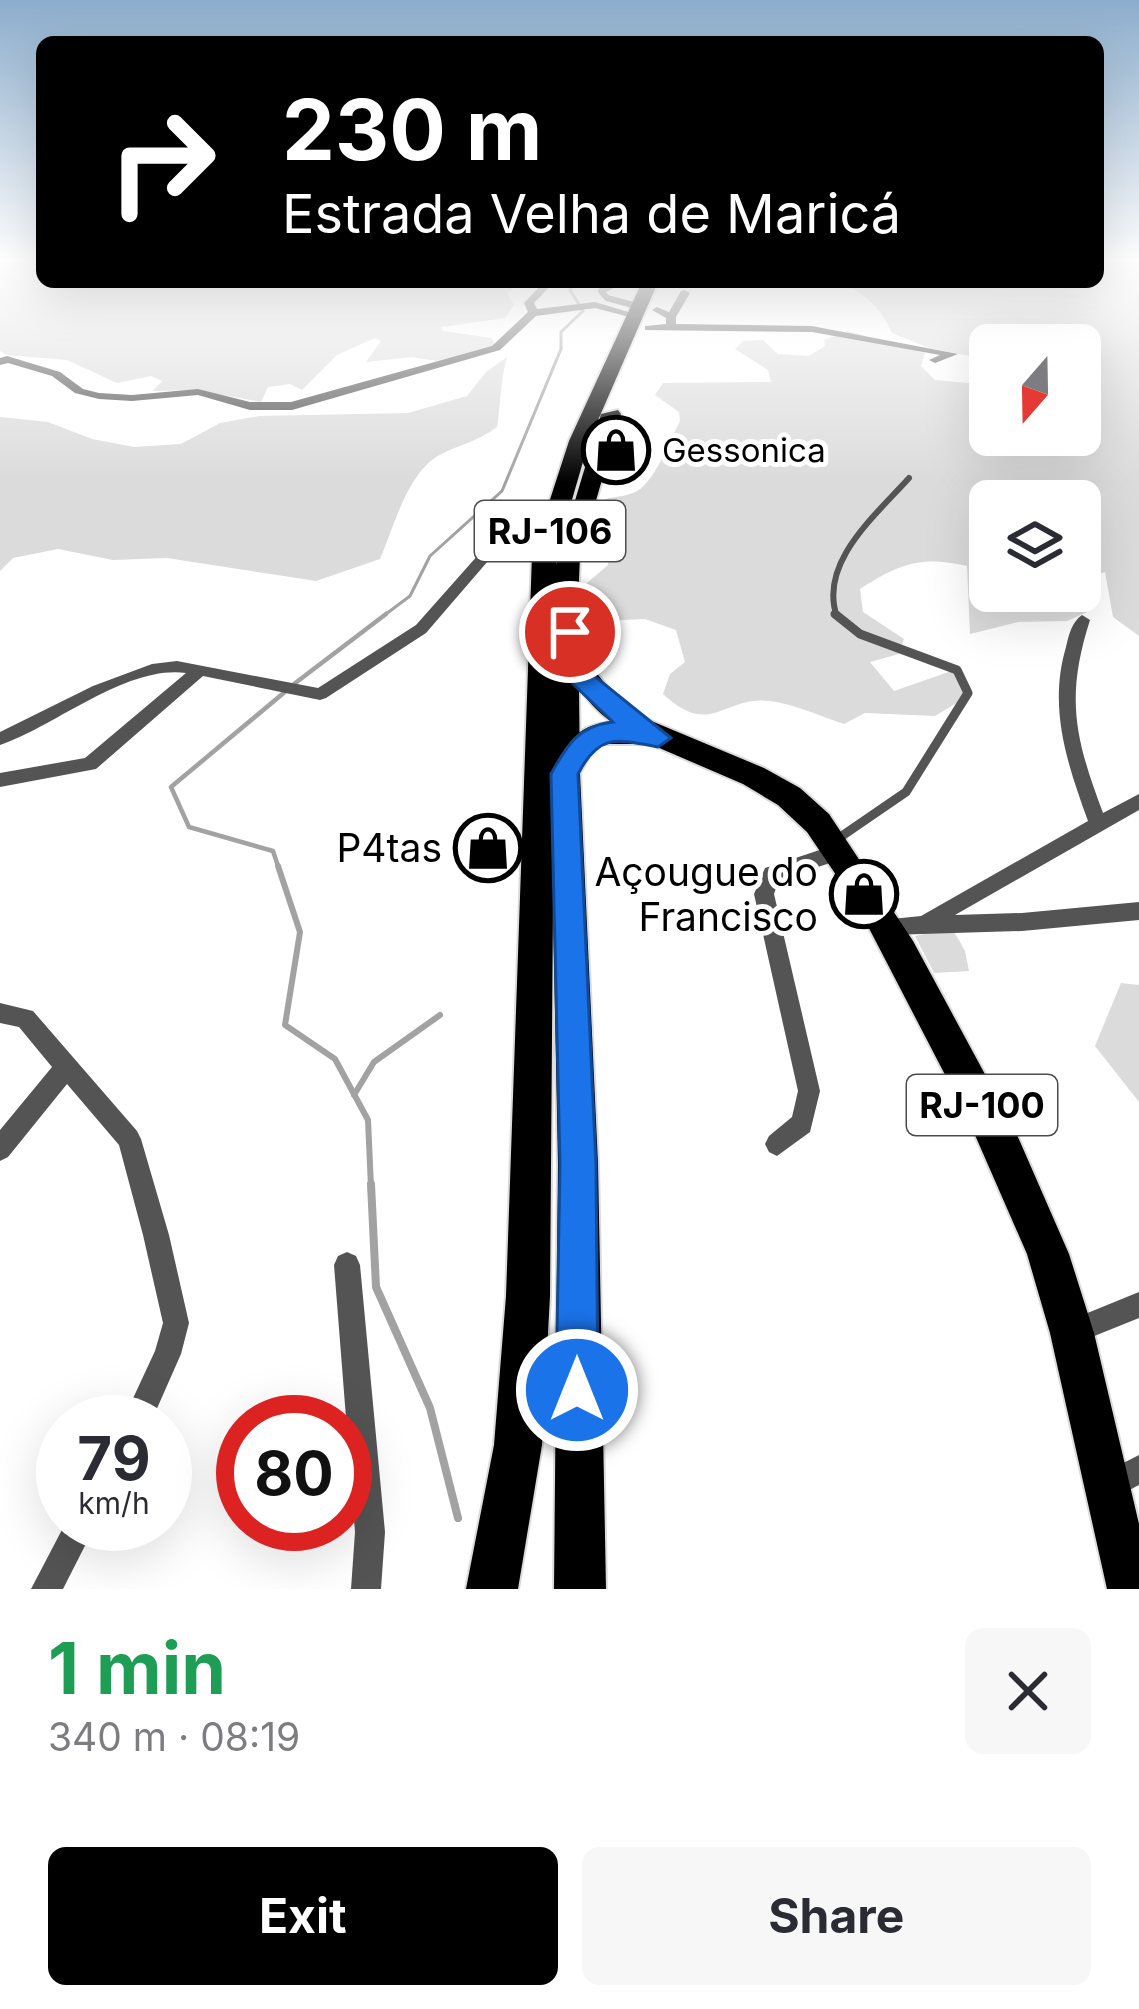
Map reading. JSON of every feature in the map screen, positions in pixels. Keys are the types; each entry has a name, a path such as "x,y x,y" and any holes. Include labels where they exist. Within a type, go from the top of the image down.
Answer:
{"main road":[{"name":"RJ-106","path":"580,1589 578,1165 551,786 544,555 579,441 643,335"},
{"name":"RJ-106","path":"492,1589 518,1445 551,786 568,556 591,472 647,335"},
{"name":"RJ-100","path":"566,603 574,661 582,678 625,718 658,738 784,794 815,819 835,848 908,923 1020,1183 1122,1478 1133,1589"},
{"name":"RJ-100","path":"551,786 578,748 596,734 624,731 658,738"}],"street":[{"path":"2,359 56,374 79,391 99,396 198,392 270,408 331,396 496,348 510,335"},
{"path":"854,335 953,354 935,360"},
{"path":"0,739 123,680 183,666 275,688 325,692 421,629 484,557 544,555"},
{"path":"1082,620 1070,653 1066,738 1098,824"},
{"path":"0,780 90,764 200,670"},
{"path":"908,923 1139,801"},
{"path":"777,1144 802,1124 809,1091 764,894 772,874 835,848"},
{"path":"908,923 1022,922 1139,911"},
{"path":"0,1013 25,1018 129,1139 176,1323 149,1395"},
{"path":"0,1149 68,1065"},
{"path":"346,1265 370,1532 366,1589"},
{"path":"1072,1332 1139,1305"},
{"path":"46,1589 66,1551"}],"lane":[{"path":"835,848 906,792 968,693 964,674 950,663 860,636 840,626 830,608 832,574 909,478"}],"shaded area":[{"path":"0,335 472,335 492,338 496,347 436,361 412,357 366,362 381,341 375,338 337,355 302,390 290,384 268,387 261,402 194,390 153,391 162,381 151,376 117,383 67,360 0,351"},
{"path":"837,335 863,335 925,353 921,366 935,380 969,383 969,456 1101,456 1101,335 1139,335 1139,636 1113,617 1105,572 1101,573 1101,480 969,480 969,611 967,566 937,561 911,564 860,589 863,612 904,639 899,654 870,662 894,691 960,668 965,698 935,716 865,713 844,724 770,701 694,713 663,694 670,674 685,662 676,630 645,619 599,621 587,606 587,583 608,565 609,543 596,503 641,489 680,421 679,412 655,395 663,383 771,382 768,370 735,349 743,341 763,340 778,354 809,356 825,346 824,340"},
{"path":"897,335 969,335 969,356 929,348"},
{"path":"507,357 497,427 426,466 402,504 380,559 316,581 167,558 113,560 58,549 13,558 0,571 0,417 48,422 92,439 134,447 181,444 220,423 259,416 408,413 467,396 486,372"},
{"path":"969,612 1087,612 1067,621 1018,622 970,634"},
{"path":"952,928 965,951 969,971 934,973 915,936"},
{"path":"1121,983 1139,985 1139,1102 1095,1046"}],"waterway":[{"path":"386,614 410,596 430,556 502,491 561,349 561,335"},
{"path":"294,684 386,614"},
{"path":"382,617 386,614"},
{"path":"286,691 171,787 189,827 273,851 300,932 285,1025 335,1059 354,1095"},
{"path":"354,1095 374,1062 440,1015"},
{"path":"354,1095 368,1120 371,1187"},
{"path":"371,1184 376,1287 430,1408 458,1518"}],"place":[{"name":"Gessonica","path":"616,450"},
{"name":"P4tas","path":"488,848"},
{"name":"Açougue do Francisco","path":"864,894"}],"route":[{"path":"570,632 582,678 625,718 658,738 624,731 596,734 578,748 565,774 578,1165 577,1390"}]}
